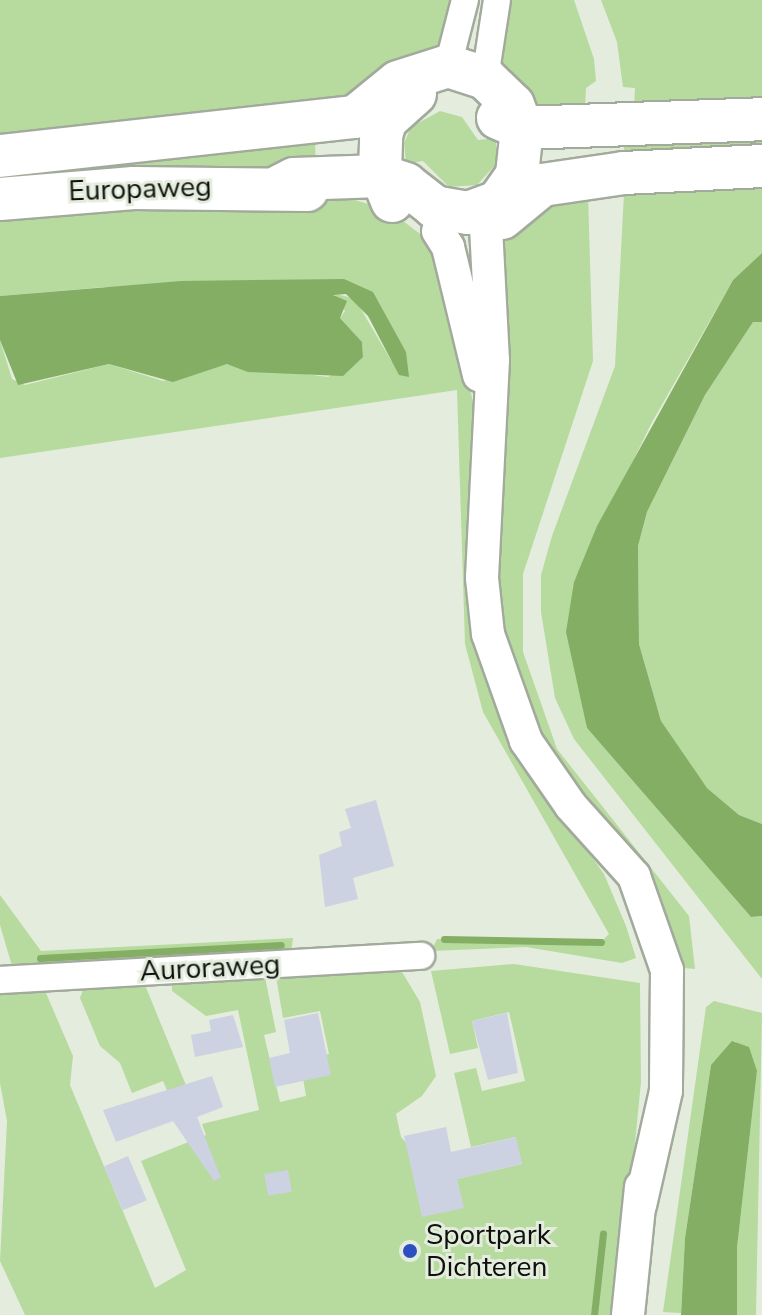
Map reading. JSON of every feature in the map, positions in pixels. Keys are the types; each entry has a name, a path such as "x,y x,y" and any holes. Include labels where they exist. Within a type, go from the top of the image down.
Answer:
{"main road":[{"name":"Europaweg","path":"0,156 274,129 355,117 382,111 415,73 481,93"},
{"path":"481,93 536,115 601,120 762,119"},
{"path":"481,93 530,180"},
{"path":"382,111 378,155 383,183 410,218 438,231 485,218 530,180 762,166"},
{"path":"383,183 397,179 435,207 485,218"},
{"name":"Europaweg","path":"0,199 134,188 383,183"}],"street":[{"path":"465,0 481,93"},
{"path":"481,93 497,0"},
{"path":"485,218 493,360 487,426 482,578 491,647 526,741 583,820 634,876 667,970 666,1091 640,1205 628,1315"},
{"path":"438,231 448,247 487,426"},
{"name":"Auroraweg","path":"0,980 421,956"}],"shaded area":[{"path":"0,0 458,0 446,41 434,54 363,99 0,143"},
{"path":"503,0 574,0 594,59 596,81 586,88 585,107 538,105 503,82 497,46"},
{"path":"601,0 762,0 762,107 634,107 635,88 623,87 617,42"},
{"path":"440,111 462,117 478,140 496,138 496,164 477,185 449,187 423,161 406,164 404,143 411,127"},
{"path":"762,131 762,155 624,162 624,133"},
{"path":"315,141 316,169 0,187 0,168"},
{"path":"762,179 762,253 733,280 651,424 574,582 587,728 751,917 762,916 762,979 574,739 555,698 541,612 541,575 552,536 615,366 624,193"},
{"path":"588,195 593,361 523,574 523,652 557,749 689,916 695,969 672,967 544,751 496,617 496,244 538,200"},
{"path":"352,199 390,211 437,247 474,406 472,549 554,804 604,874 636,958 622,963 526,947 431,951 437,939 601,942 609,934 483,712 465,644 457,390 0,458 0,340 12,379 25,385 109,364 163,381 227,364 328,377 363,356 362,342 340,318 345,311 333,293 355,299 392,362 373,292 104,287 0,296 0,211"},
{"path":"762,253 762,322 753,322 705,395 647,512 638,546 639,644 661,721 707,788 739,815 762,824 762,916 751,917 587,728 566,632 574,582 597,526 733,280"},
{"path":"344,279 373,292 406,352 409,377 399,375 368,316 346,294 333,295 347,301 340,318 362,342 363,357 343,376 248,372 227,364 173,382 109,364 18,385 0,340 0,296 181,281"},
{"path":"753,322 762,322 762,824 739,815 707,788 680,752 661,721 639,644 638,546 647,512 705,395"},
{"path":"0,895 41,951 293,938 291,954 12,966 0,925"},
{"path":"514,964 640,983 641,1082 618,1315 25,1315 0,1261 7,1121 0,1083 0,990 39,988 46,993 73,1056 70,1085 155,1288 186,1270 141,1161 206,1135 202,1124 259,1110 238,1010 206,1016 172,991 172,984 265,977 276,1032 264,1035 280,1102 306,1096 300,1060 329,1054 320,1011 283,1018 276,977 402,972 420,1002 436,1076 422,1096 396,1114 401,1137 463,1208 457,1179 522,1164 515,1137 471,1147 454,1073 476,1068 482,1091 525,1081 509,1012 472,1021 478,1048 450,1054 431,971"},
{"path":"145,985 194,1105 176,1111 163,1081 132,1093 120,1063 100,1046 80,998 84,987"},
{"path":"714,1001 762,1013 756,1315 737,1315 737,1248 757,1071 735,1041 711,1065 685,1238 681,1313 663,1312 706,1007"},
{"path":"732,1041 749,1047 757,1071 737,1248 737,1315 681,1315 685,1238 711,1065"}],"building":[{"path":"376,800 394,866 353,878 358,899 325,907 319,855 342,846 339,832 351,828 345,809"},
{"path":"318,1013 331,1075 275,1087 269,1058 290,1053 284,1020"},
{"path":"507,1013 518,1073 488,1080 472,1021"},
{"path":"233,1015 243,1047 195,1057 191,1035 211,1031 209,1020"},
{"path":"212,1076 223,1107 197,1117 221,1178 214,1181 173,1121 116,1142 103,1110"},
{"path":"446,1127 451,1152 516,1137 522,1164 457,1179 464,1208 422,1217 404,1136"},
{"path":"128,1156 147,1200 123,1210 104,1166"},
{"path":"288,1170 292,1192 268,1196 264,1174"}],"waterway":[{"path":"444,939 601,942"},
{"path":"40,958 281,945"},
{"path":"594,1315 603,1233"}],"place":[{"name":"Sportpark Dichteren","path":"410,1251"}]}
